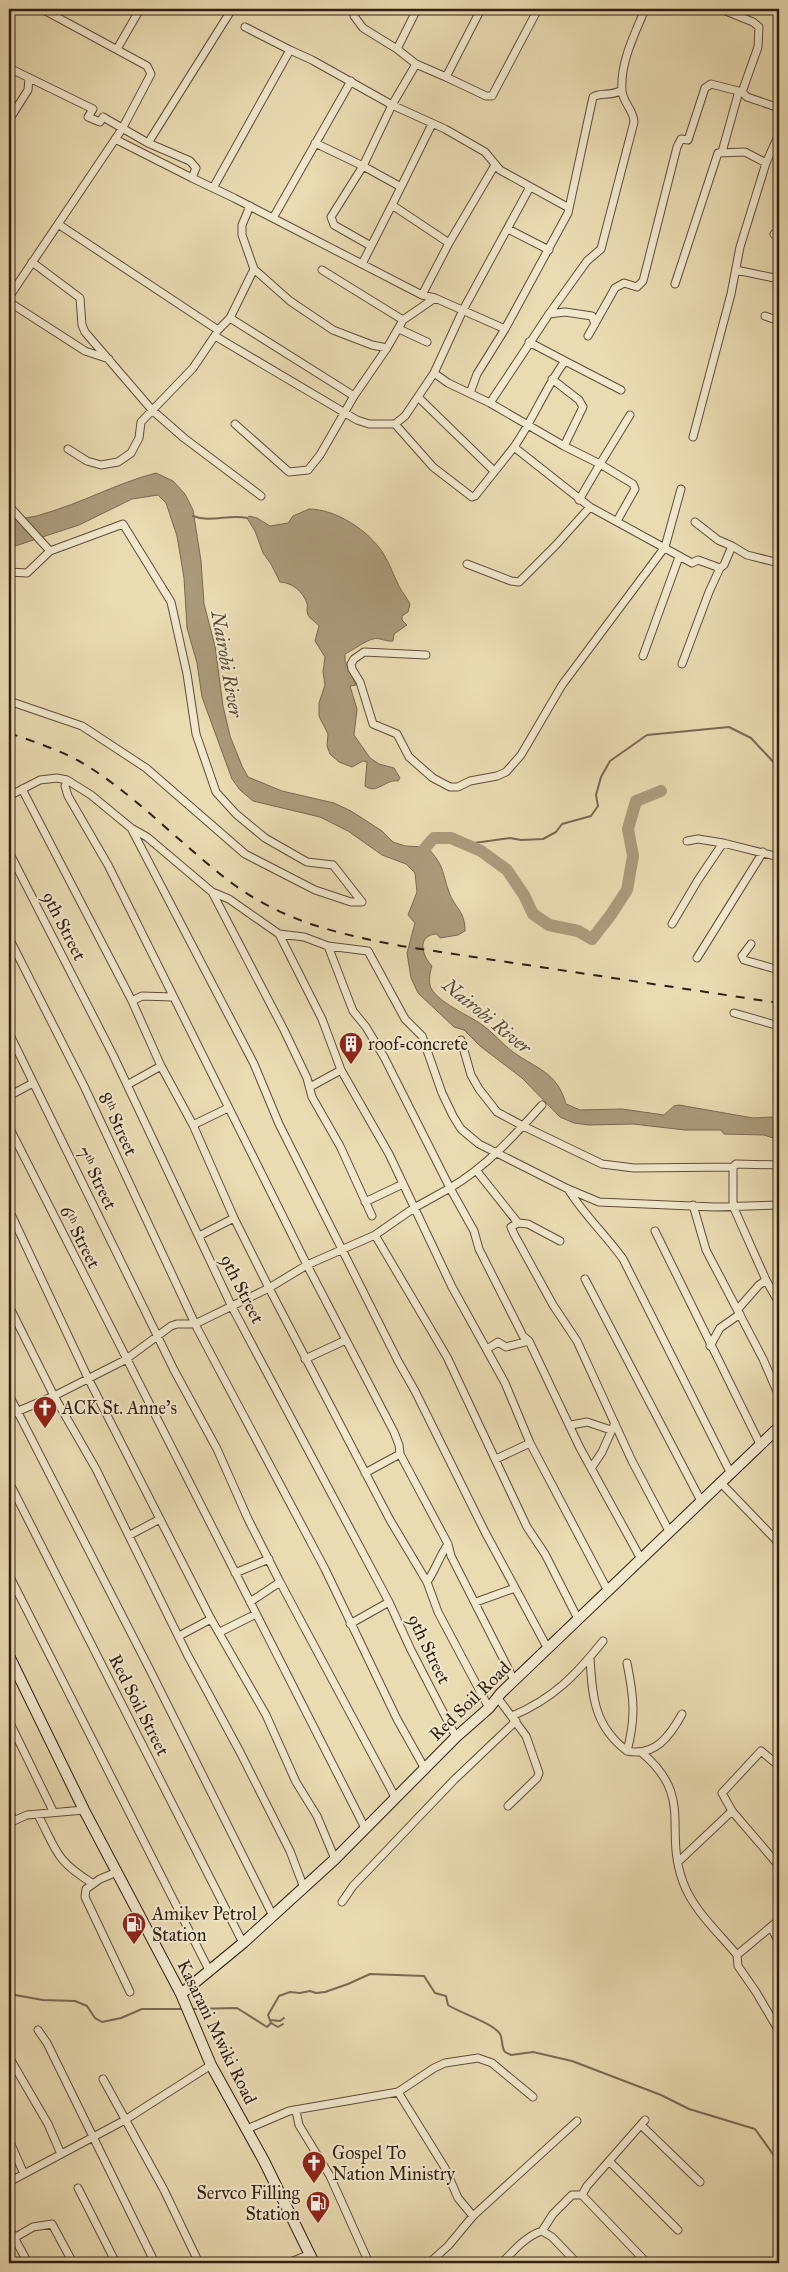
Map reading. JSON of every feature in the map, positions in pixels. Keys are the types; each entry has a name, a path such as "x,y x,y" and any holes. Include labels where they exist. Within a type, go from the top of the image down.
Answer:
{"street":[{"path":"9,297 122,129 151,74 147,66 42,9"},
{"path":"117,49 140,9"},
{"path":"148,143 232,9"},
{"path":"355,9 354,16 363,28 397,49 416,64 486,96 492,96 538,9"},
{"path":"397,49 417,9"},
{"path":"446,77 481,9"},
{"path":"490,403 548,314 587,261 598,255 601,250 634,122 633,113 624,99 622,90 624,65 645,9"},
{"path":"721,9 753,22 759,27 758,47 740,91 722,152"},
{"path":"245,27 485,152 500,170 569,208"},
{"path":"214,188 290,50"},
{"path":"371,246 334,225 331,217 363,166 392,105 416,64"},
{"path":"9,68 93,109 88,117 100,122 103,117 148,143 190,161 196,168 192,178"},
{"path":"9,120 28,90 28,78"},
{"path":"274,218 350,81"},
{"path":"588,336 615,288 624,283 637,287 643,281 677,147 681,139 688,140 705,88 711,84 740,91 747,97 779,108"},
{"path":"470,393 477,374 505,329 562,227 569,208 593,98 597,95 614,95 622,90"},
{"path":"362,264 432,124"},
{"path":"693,437 729,306 740,247 766,163 779,134"},
{"path":"115,138 422,295 435,298 505,329"},
{"path":"316,143 401,187"},
{"path":"675,284 716,156 722,152 745,152 766,163"},
{"path":"422,295 495,165"},
{"path":"58,224 216,333 344,414 369,424 395,424 405,416 434,373 463,310 530,187"},
{"path":"250,206 242,225 242,235 254,270 290,301 333,330 372,346 387,348"},
{"path":"392,206 450,243"},
{"path":"508,229 549,250"},
{"path":"32,262 80,298 82,326 85,332 152,410 184,438 260,496"},
{"path":"68,449 87,461 101,465 118,462 131,453 139,438 141,422 192,368 216,333 230,318 254,270"},
{"path":"322,270 403,320"},
{"path":"736,270 779,278"},
{"path":"235,424 288,472 308,470 403,320 435,298"},
{"path":"9,302 85,351 109,359"},
{"path":"548,314 565,312 592,316 595,324"},
{"path":"766,316 779,321"},
{"path":"230,318 354,396"},
{"path":"399,329 427,342"},
{"path":"529,342 621,390"},
{"path":"395,424 433,467 472,497 475,496 514,448 528,426 552,379 565,361"},
{"path":"434,373 448,383 490,403 633,484 635,489 617,521"},
{"path":"552,379 579,400 583,407 564,446"},
{"path":"418,396 494,471"},
{"path":"579,500 630,415"},
{"path":"514,448 590,507 665,547 679,557 692,563 698,560 720,568"},
{"path":"426,655 364,652 357,654 351,664 352,669 360,682 373,724 397,734 409,757 433,778 450,787 458,787 476,779 497,776 506,772 521,755 562,685 665,547 681,489"},
{"path":"9,506 50,551"},
{"path":"467,564 510,581 519,582 590,507"},
{"path":"695,522 718,540 747,555 779,563"},
{"path":"9,572 27,573 50,551 123,524 171,602 187,674 196,734 216,792 236,814 265,838 307,862 333,865 362,902 351,902 315,890 245,854 146,768 82,726 9,701"},
{"path":"682,664 709,592 732,546"},
{"path":"643,656 679,557"},
{"path":"9,796 48,778 66,780 91,795 131,828 147,837 212,892 229,899 279,934 304,937 328,946 368,951 405,1019 422,1036 442,1093 461,1129 479,1144 496,1154 599,1202 779,1206"},
{"path":"66,780 65,786 68,796 108,865 307,1265 394,1432 400,1454 448,1544 451,1556 514,1680"},
{"path":"22,789 132,1001 161,1066 193,1125 234,1218 305,1359 390,1520 427,1582 438,1612 489,1708"},
{"path":"131,828 254,1064 279,1124 515,1588 548,1648"},
{"path":"687,841 698,839 723,843 779,857"},
{"path":"672,924 723,843"},
{"name":"9th Street","path":"9,852 127,1085 232,1306 389,1602 411,1650 456,1736"},
{"path":"698,958 763,852"},
{"path":"212,892 284,1030 310,1087 312,1097 340,1146 372,1216"},
{"path":"279,934 322,1019 341,1070 389,1154 452,1287 505,1384 530,1443 608,1591"},
{"name":"8ᵗʰ Street","path":"9,938 84,1086 195,1324 325,1569 350,1624 425,1769"},
{"path":"750,944 742,956 744,960 779,970"},
{"path":"328,946 353,1011 366,1027 384,1057 450,1188 474,1231 479,1248 523,1336 529,1342 580,1448 641,1559"},
{"path":"132,1001 142,996 172,997"},
{"path":"734,1013 779,1026"},
{"name":"7ᵗʰ Street","path":"9,1033 280,1582 395,1797"},
{"path":"461,1040 472,1075 479,1089 497,1112 602,1164 648,1168 733,1167 736,1164 779,1165"},
{"path":"127,1085 161,1066"},
{"path":"310,1087 341,1070"},
{"path":"9,1096 33,1084"},
{"path":"9,1415 54,1396 125,1360 158,1335 177,1324 195,1324 269,1288 307,1265 375,1235 414,1208 450,1188 476,1170 496,1154 542,1105"},
{"path":"193,1125 228,1108"},
{"name":"6ᵗʰ Street","path":"9,1127 125,1360 365,1828"},
{"path":"733,1167 733,1206 766,1280 779,1303"},
{"path":"476,1170 518,1223"},
{"path":"365,1202 404,1184"},
{"path":"568,1189 587,1217 603,1233 623,1259 730,1472"},
{"path":"693,1205 706,1250 739,1312 779,1396"},
{"path":"9,1210 88,1378 211,1619 266,1715 296,1782 317,1816 335,1859"},
{"path":"199,1236 234,1218"},
{"path":"560,1241 528,1224 518,1223 511,1227 553,1305 576,1341 613,1427 669,1532"},
{"path":"655,1231 683,1286 710,1346 760,1444"},
{"path":"375,1235 446,1357 527,1527 545,1554 578,1619"},
{"path":"585,1279 701,1501"},
{"path":"710,1346 720,1328 739,1312 759,1285 766,1280"},
{"path":"9,1306 54,1396 96,1469 130,1535 179,1636 290,1851 304,1888"},
{"path":"305,1359 346,1340"},
{"path":"487,1349 498,1342 506,1347 529,1342"},
{"path":"9,1395 250,1867 273,1916"},
{"path":"571,1426 587,1422 613,1427"},
{"path":"592,1467 602,1452 613,1427"},
{"name":"Red Soil Road","path":"181,1994 243,1943 335,1859 456,1736 489,1708 514,1680 779,1427"},
{"path":"496,1459 530,1443"},
{"path":"365,1472 400,1454"},
{"name":"Red Soil Street","path":"9,1482 243,1943"},
{"path":"720,1482 779,1543"},
{"path":"130,1535 160,1519"},
{"path":"427,1582 437,1567 437,1559 448,1544"},
{"path":"235,1573 269,1559"},
{"path":"9,1575 209,1970"},
{"path":"250,1602 280,1582"},
{"path":"476,1602 515,1588"},
{"path":"350,1624 389,1602"},
{"path":"220,1632 256,1614"},
{"path":"179,1636 211,1619"},
{"path":"342,1902 353,1886 514,1718 542,1702 566,1684 604,1641"},
{"name":"Kasarani Mwiki Road","path":"9,1656 84,1810 181,1994 212,2065 248,2129 311,2259"},
{"path":"590,1657 591,1689 600,1721 617,1744 627,1752 641,1752 659,1746 672,1733 682,1714"},
{"path":"627,1663 632,1687 634,1725 627,1752"},
{"path":"497,1697 526,1736 539,1773 508,1806"},
{"path":"9,1721 53,1812"},
{"path":"779,1766 761,1750 722,1794 732,1811 779,1866"},
{"path":"641,1752 654,1762 672,1792 676,1805 675,1846 682,1881 690,1898 737,1955 738,1966 779,2031"},
{"path":"9,1808 11,1821 27,1815 84,1810"},
{"path":"678,1862 732,1811"},
{"path":"38,1815 59,1857 72,1871 92,1883"},
{"path":"117,1872 92,1883 86,1889 85,1897 130,1992"},
{"path":"737,1955 772,1929 779,1920"},
{"path":"772,1929 779,1942"},
{"path":"38,2030 47,2043 66,2086 93,2136 155,2263"},
{"path":"9,2057 48,2124 61,2154"},
{"path":"248,2129 284,2112 398,2092 434,2068 445,2063 478,2058 492,2063 532,2097"},
{"path":"9,2182 126,2120 212,2065"},
{"path":"103,2079 164,2190 199,2263"},
{"path":"398,2092 445,2168 458,2198 473,2216"},
{"path":"296,2111 299,2125 330,2176 369,2263"},
{"path":"429,2263 448,2246 473,2216 577,2121"},
{"path":"582,2195 587,2186 643,2123 700,2182"},
{"path":"9,2140 24,2174"},
{"path":"610,2162 678,2230"},
{"path":"78,2188 116,2263"},
{"path":"502,2263 534,2233 542,2231 553,2214 572,2195 582,2195 648,2263"},
{"path":"14,2238 33,2227 52,2224 72,2263"},
{"path":"9,2228 28,2263"},
{"path":"542,2231 552,2238 577,2263"},
{"path":"288,2263 311,2259"},
{"path":"774,2263 779,2260"}],"shaded area":[{"path":"156,473 173,481 185,494 193,510 201,561 204,604 215,646 223,706 230,736 248,777 282,791 334,803 351,811 382,831 393,842 405,846 427,847 440,864 451,898 462,914 465,931 458,935 440,938 437,934 430,935 424,942 424,952 432,966 430,974 431,988 440,999 475,1020 513,1052 545,1072 557,1085 566,1104 580,1110 622,1109 664,1115 674,1106 679,1105 753,1118 771,1117 779,1120 779,1140 764,1135 724,1134 721,1130 685,1130 633,1124 589,1125 574,1123 560,1117 522,1078 480,1046 464,1030 454,1027 418,993 411,978 407,953 415,923 408,915 417,892 415,873 406,864 382,855 348,831 320,817 253,801 240,790 232,779 202,697 197,663 187,628 184,578 177,536 166,503 158,495 132,499 79,525 9,548 9,519 39,515"},
{"path":"309,509 341,517 361,529 383,553 410,604 408,612 402,616 402,620 407,625 394,634 393,641 373,639 345,654 345,661 356,685 350,686 357,709 354,735 370,758 379,764 394,768 400,778 398,781 389,782 373,789 365,786 367,762 363,761 352,767 339,762 330,754 327,746 328,734 319,716 319,703 325,685 323,672 325,657 315,641 319,626 308,615 307,603 300,591 289,584 280,582 263,553 255,531 247,518 249,516 257,518 270,526 288,523 293,516"}],"waterway":[{"path":"193,516 206,519 247,518"},
{"path":"467,844 510,838 521,840 543,839 556,832 562,824 591,816 598,806 596,795 601,777 610,761 647,735 729,727 751,738 779,768"},
{"path":"412,855 422,851 434,838 451,838 481,851 507,870 524,895 533,914 549,925 578,931 592,939 627,890 633,856 628,829 636,801 661,791"},
{"path":"192,2009 237,2008 267,2027 271,2023 268,2015 279,1996 290,1992 325,1992 370,1974 424,1976 435,1993 446,1996 448,2005 484,2022 496,2030 501,2036 505,2052 511,2055 533,2052 572,2061 661,2095 689,2109 755,2129 775,2157 779,2159"},
{"path":"9,1994 43,2000 75,2001 87,2006 95,2018 102,2022 121,2018 142,2009 183,2009"},
{"path":"270,2020 280,2021 284,2018"},
{"path":"271,2023 278,2027 283,2024"}],"railway":[{"path":"9,733 79,761 119,788 233,884 272,908 313,925 356,937 401,946 779,1003"}],"place":[{"name":"roof=concrete","path":"351,1065"},
{"name":"ACK St. Anne's","path":"45,1429"},
{"name":"Amikev Petrol Station","path":"134,1945"},
{"name":"Gospel To Nation Ministry","path":"314,2184"},
{"name":"Servco Filling Station","path":"318,2224"}],"water label":[{"name":"Nairobi River","path":"227,664"},
{"name":"Nairobi River","path":"487,1016"}]}
